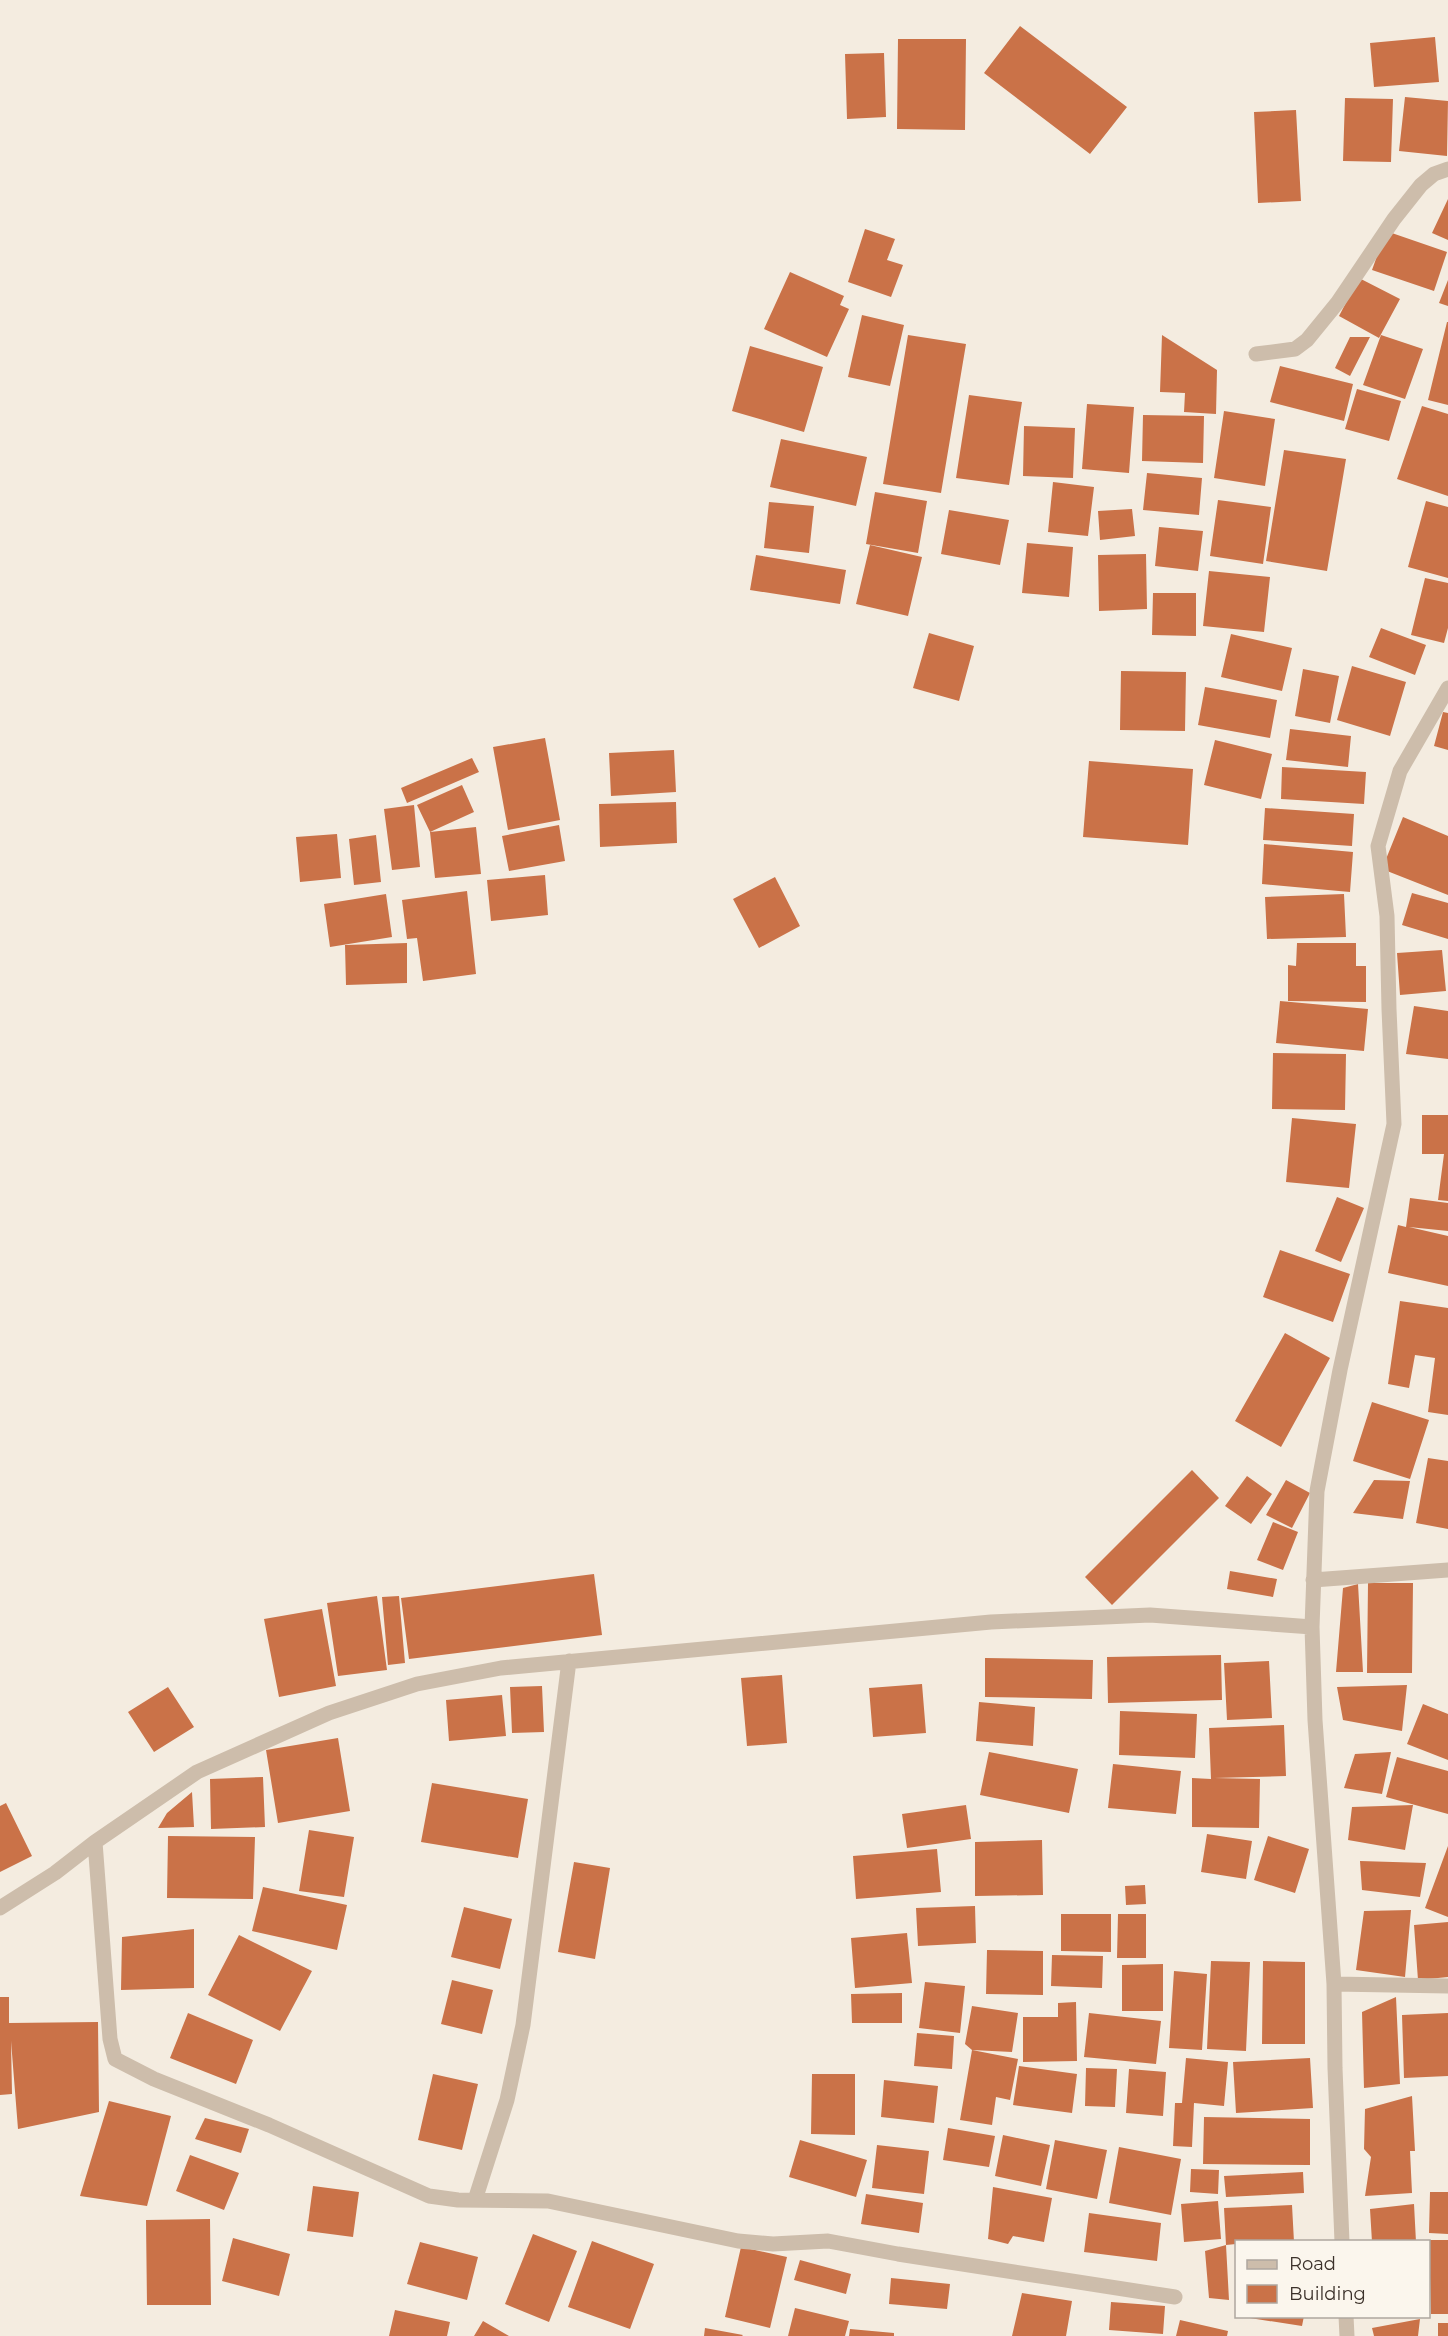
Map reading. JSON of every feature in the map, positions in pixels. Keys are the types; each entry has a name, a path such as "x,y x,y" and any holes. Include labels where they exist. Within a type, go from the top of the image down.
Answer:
{"street":[{"path":"1256,354 1295,349 1307,340 1338,302 1394,219 1421,185 1434,174 1448,169"},
{"path":"1342,2240 1334,1984 1315,1720 1312,1627 1317,1491 1340,1370 1394,1124 1387,916 1378,846 1400,771 1448,688"},
{"path":"1313,1580 1448,1570"},
{"path":"0,1908 55,1873 95,1842 197,1772 329,1713 417,1684 501,1668 991,1622 1150,1615 1312,1627"},
{"path":"476,2200 507,2100 523,2025 569,1661"},
{"path":"95,1842 110,2039 115,2059 154,2079 269,2125 429,2196 476,2200 548,2201 738,2241 773,2244 828,2241 1175,2297"},
{"path":"1334,1984 1448,1986"},
{"path":"1346,2318 1347,2336"}],"building":[{"path":"1020,26 1127,107 1090,154 984,73"},
{"path":"1435,37 1439,82 1374,87 1370,43"},
{"path":"898,39 966,39 965,130 897,129"},
{"path":"884,53 886,117 847,119 845,54"},
{"path":"1405,97 1448,101 1447,156 1399,151"},
{"path":"1345,98 1393,99 1391,162 1343,161"},
{"path":"1296,110 1301,201 1258,203 1254,112"},
{"path":"1448,199 1448,240 1432,233"},
{"path":"865,229 895,239 887,260 903,265 891,297 848,282"},
{"path":"1386,231 1447,252 1434,291 1372,270"},
{"path":"790,272 844,296 840,305 849,309 827,357 764,329"},
{"path":"1359,278 1400,299 1379,338 1339,316"},
{"path":"1448,280 1448,306 1439,303"},
{"path":"862,315 904,325 890,386 848,377"},
{"path":"1448,322 1448,405 1428,400"},
{"path":"908,335 966,344 941,493 883,484"},
{"path":"1162,335 1217,370 1216,414 1184,412 1185,393 1160,392"},
{"path":"1381,335 1423,349 1405,399 1363,385"},
{"path":"1350,337 1370,337 1350,376 1335,368"},
{"path":"750,346 823,367 804,432 732,411"},
{"path":"1280,366 1353,384 1344,421 1270,402"},
{"path":"1357,389 1401,401 1389,441 1345,429"},
{"path":"969,395 1022,402 1009,485 956,478"},
{"path":"1087,404 1134,407 1129,473 1082,469"},
{"path":"1422,406 1448,414 1448,496 1397,479"},
{"path":"1224,411 1275,419 1265,486 1214,478"},
{"path":"1143,415 1204,416 1203,463 1142,461"},
{"path":"1024,426 1075,428 1073,478 1023,476"},
{"path":"781,439 867,457 856,506 770,487"},
{"path":"1284,450 1346,459 1327,571 1266,561"},
{"path":"1147,473 1202,478 1199,515 1143,510"},
{"path":"1053,482 1094,487 1088,536 1048,532"},
{"path":"875,492 927,501 918,553 866,544"},
{"path":"1218,500 1271,507 1263,564 1210,556"},
{"path":"1426,501 1448,507 1448,578 1408,567"},
{"path":"769,502 814,506 809,553 764,548"},
{"path":"1132,509 1135,536 1100,540 1098,511"},
{"path":"949,510 1009,520 1000,565 941,554"},
{"path":"1159,527 1203,531 1198,571 1155,566"},
{"path":"1027,543 1073,547 1069,597 1022,593"},
{"path":"870,545 922,557 908,616 856,604"},
{"path":"1146,554 1147,609 1099,611 1098,555"},
{"path":"756,555 846,570 840,604 750,590"},
{"path":"1209,571 1270,577 1264,632 1203,626"},
{"path":"1425,578 1448,583 1448,628 1444,643 1411,635"},
{"path":"1153,593 1196,593 1196,636 1152,635"},
{"path":"1381,628 1426,645 1415,675 1369,657"},
{"path":"929,633 974,646 959,701 913,688"},
{"path":"1231,634 1292,648 1282,691 1221,677"},
{"path":"1352,666 1406,682 1390,736 1337,720"},
{"path":"1303,669 1339,676 1330,723 1295,716"},
{"path":"1121,671 1186,672 1185,731 1120,730"},
{"path":"1205,687 1277,700 1270,738 1198,725"},
{"path":"1443,712 1448,713 1448,750 1434,746"},
{"path":"1290,729 1351,736 1348,767 1286,760"},
{"path":"545,738 560,820 508,830 493,747"},
{"path":"1215,740 1272,754 1261,799 1204,785"},
{"path":"674,750 676,792 611,796 609,753"},
{"path":"472,758 479,772 407,803 401,788"},
{"path":"1089,761 1193,769 1188,845 1083,837"},
{"path":"1282,767 1366,772 1364,804 1281,799"},
{"path":"462,785 474,812 430,832 417,805"},
{"path":"676,802 677,843 600,847 599,804"},
{"path":"414,805 420,867 392,870 384,809"},
{"path":"1265,808 1354,814 1352,846 1263,840"},
{"path":"1403,817 1448,836 1448,895 1382,869"},
{"path":"559,825 565,861 509,871 502,836"},
{"path":"476,827 481,874 435,878 430,832"},
{"path":"337,834 341,878 300,882 296,837"},
{"path":"376,835 381,882 354,885 349,839"},
{"path":"1264,844 1353,852 1350,892 1262,884"},
{"path":"545,875 548,915 491,921 487,880"},
{"path":"775,877 800,926 759,948 733,899"},
{"path":"467,891 476,974 423,981 417,938 407,939 402,900"},
{"path":"1412,893 1448,903 1448,939 1402,925"},
{"path":"386,894 392,937 330,947 324,904"},
{"path":"1344,894 1346,937 1267,939 1265,897"},
{"path":"407,943 407,983 346,985 345,945"},
{"path":"1297,943 1356,943 1356,966 1366,966 1366,1002 1288,1001 1288,965 1296,966"},
{"path":"1442,950 1446,991 1400,995 1397,953"},
{"path":"1280,1001 1368,1009 1364,1051 1276,1043"},
{"path":"1414,1006 1448,1011 1448,1059 1406,1054"},
{"path":"1273,1053 1346,1054 1345,1110 1272,1109"},
{"path":"1422,1115 1448,1115 1448,1201 1438,1200 1444,1154 1422,1154"},
{"path":"1292,1118 1356,1124 1349,1188 1286,1182"},
{"path":"1337,1197 1364,1208 1341,1262 1315,1251"},
{"path":"1410,1198 1448,1203 1448,1231 1409,1227 1448,1236 1448,1286 1388,1273 1398,1225 1406,1227"},
{"path":"1280,1250 1350,1274 1333,1322 1263,1297"},
{"path":"1400,1301 1448,1308 1448,1415 1428,1412 1435,1358 1415,1355 1409,1388 1388,1384"},
{"path":"1285,1333 1330,1358 1281,1447 1235,1421"},
{"path":"1372,1402 1429,1420 1410,1479 1353,1461"},
{"path":"1428,1458 1448,1461 1448,1529 1416,1523"},
{"path":"1192,1470 1219,1498 1112,1605 1085,1577"},
{"path":"1247,1476 1272,1494 1251,1524 1225,1506"},
{"path":"1286,1480 1310,1493 1292,1528 1266,1515"},
{"path":"1374,1480 1410,1481 1403,1519 1353,1513"},
{"path":"1273,1522 1298,1532 1283,1570 1257,1560"},
{"path":"1230,1571 1277,1579 1273,1597 1227,1589"},
{"path":"594,1574 602,1635 409,1659 401,1598"},
{"path":"1368,1583 1413,1583 1412,1673 1367,1673"},
{"path":"1358,1584 1363,1672 1336,1672 1343,1588"},
{"path":"377,1596 387,1670 338,1676 327,1603"},
{"path":"399,1596 405,1663 388,1665 382,1597"},
{"path":"322,1609 336,1686 279,1697 264,1619"},
{"path":"1221,1655 1222,1700 1108,1703 1107,1657"},
{"path":"985,1658 1093,1660 1092,1699 985,1697"},
{"path":"1269,1661 1272,1718 1227,1720 1224,1663"},
{"path":"782,1675 787,1743 747,1746 741,1678"},
{"path":"922,1684 926,1733 873,1737 869,1688"},
{"path":"1407,1685 1402,1731 1343,1720 1337,1687"},
{"path":"542,1686 544,1732 512,1733 510,1687"},
{"path":"168,1687 194,1727 154,1752 128,1712"},
{"path":"502,1695 506,1736 449,1741 446,1700"},
{"path":"979,1702 1035,1707 1033,1746 976,1741"},
{"path":"1423,1704 1448,1714 1448,1760 1407,1744"},
{"path":"1120,1711 1197,1714 1195,1758 1119,1755"},
{"path":"1284,1725 1286,1776 1214,1778 1260,1779 1259,1828 1192,1827 1192,1778 1211,1779 1209,1728"},
{"path":"338,1738 350,1811 278,1823 266,1750"},
{"path":"989,1752 1078,1769 1069,1813 980,1795"},
{"path":"1391,1752 1382,1794 1344,1788 1355,1754"},
{"path":"1397,1757 1448,1771 1448,1814 1386,1797"},
{"path":"1113,1764 1181,1771 1176,1814 1108,1808"},
{"path":"263,1777 265,1827 211,1829 210,1779"},
{"path":"432,1783 528,1799 518,1858 421,1842"},
{"path":"192,1792 194,1827 158,1828 167,1813"},
{"path":"6,1803 32,1856 0,1872 0,1806"},
{"path":"966,1805 971,1839 907,1848 902,1814"},
{"path":"1413,1805 1405,1850 1348,1840 1352,1807"},
{"path":"309,1830 354,1837 344,1897 299,1891"},
{"path":"1207,1834 1252,1841 1246,1879 1201,1872"},
{"path":"168,1836 255,1837 253,1899 167,1898"},
{"path":"1268,1836 1309,1849 1295,1893 1254,1880"},
{"path":"1042,1840 1043,1895 975,1896 975,1842"},
{"path":"1448,1846 1448,1917 1425,1908"},
{"path":"937,1849 941,1892 856,1899 853,1856"},
{"path":"1360,1861 1426,1863 1420,1897 1362,1890"},
{"path":"574,1862 610,1868 595,1959 558,1952"},
{"path":"1145,1885 1146,1904 1126,1905 1125,1886"},
{"path":"263,1887 347,1905 337,1950 252,1931"},
{"path":"975,1906 976,1943 918,1946 916,1908"},
{"path":"464,1907 512,1919 500,1969 451,1957"},
{"path":"1411,1910 1405,1977 1356,1970 1364,1911"},
{"path":"1061,1914 1111,1914 1111,1952 1061,1951"},
{"path":"1118,1914 1146,1914 1146,1958 1117,1958"},
{"path":"1448,1922 1448,1977 1418,1980 1414,1925"},
{"path":"194,1929 194,1988 121,1990 122,1937"},
{"path":"907,1933 912,1983 855,1988 851,1938"},
{"path":"239,1935 312,1971 280,2031 208,1995"},
{"path":"987,1950 1043,1951 1043,1995 986,1994"},
{"path":"1052,1955 1103,1956 1102,1988 1051,1986"},
{"path":"1211,1961 1250,1962 1246,2051 1207,2049"},
{"path":"1263,1961 1305,1962 1305,2044 1262,2044"},
{"path":"1163,1964 1163,2011 1122,2011 1122,1965"},
{"path":"1174,1971 1207,1974 1202,2050 1169,2048"},
{"path":"452,1980 493,1990 482,2034 441,2024"},
{"path":"925,1982 965,1986 960,2033 919,2028"},
{"path":"902,1993 902,2023 852,2023 851,1994"},
{"path":"0,1997 9,1997 9,2023 98,2022 99,2112 18,2129 11,2041 12,2094 0,2095"},
{"path":"1396,1997 1400,2084 1364,2088 1362,2012"},
{"path":"1076,2002 1077,2061 1023,2062 1023,2017 1058,2017 1058,2003"},
{"path":"972,2006 1018,2013 1012,2052 972,2050 965,2044"},
{"path":"188,2013 253,2040 236,2084 170,2058"},
{"path":"1089,2013 1161,2021 1156,2064 1084,2057"},
{"path":"1448,2013 1448,2076 1404,2078 1402,2015"},
{"path":"917,2033 954,2036 952,2069 914,2066"},
{"path":"972,2050 1018,2059 1010,2100 996,2097 992,2125 960,2120"},
{"path":"1186,2058 1228,2062 1224,2106 1194,2103 1192,2147 1173,2146 1175,2103 1182,2103"},
{"path":"1310,2058 1313,2108 1236,2113 1233,2062"},
{"path":"1019,2066 1077,2074 1072,2113 1013,2105"},
{"path":"1086,2068 1117,2069 1115,2107 1085,2106"},
{"path":"1129,2069 1166,2072 1163,2116 1126,2113"},
{"path":"433,2074 478,2084 462,2150 418,2140"},
{"path":"812,2074 855,2074 855,2135 811,2134"},
{"path":"884,2080 938,2086 934,2123 881,2117"},
{"path":"1412,2096 1415,2151 1410,2151 1412,2193 1365,2196 1371,2157 1364,2149 1365,2109"},
{"path":"109,2101 171,2116 147,2206 80,2196"},
{"path":"1204,2117 1310,2119 1310,2165 1203,2164"},
{"path":"205,2118 249,2129 241,2153 195,2139"},
{"path":"948,2128 995,2136 989,2167 943,2160"},
{"path":"1003,2135 1050,2145 1041,2186 995,2176"},
{"path":"800,2140 867,2160 856,2197 789,2177"},
{"path":"1055,2140 1107,2150 1097,2199 1046,2189"},
{"path":"877,2145 929,2151 924,2194 872,2188"},
{"path":"1119,2147 1181,2159 1171,2215 1109,2203"},
{"path":"190,2155 239,2173 224,2210 176,2191"},
{"path":"1191,2169 1219,2170 1218,2194 1190,2192"},
{"path":"1303,2172 1304,2193 1226,2197 1224,2176"},
{"path":"313,2186 359,2192 353,2237 307,2231"},
{"path":"993,2187 1052,2198 1044,2242 1013,2236 1008,2244 988,2239"},
{"path":"1430,2192 1448,2192 1448,2234 1429,2233"},
{"path":"866,2194 923,2203 919,2233 861,2224"},
{"path":"1218,2201 1221,2239 1184,2242 1181,2204"},
{"path":"1414,2204 1416,2240 1372,2240 1370,2209"},
{"path":"1292,2205 1294,2240 1235,2240 1235,2244 1226,2245 1224,2208"},
{"path":"1089,2213 1161,2223 1157,2261 1084,2252"},
{"path":"210,2219 211,2305 147,2305 146,2220"},
{"path":"533,2234 577,2251 549,2322 505,2304"},
{"path":"233,2238 290,2254 279,2296 222,2281"},
{"path":"1430,2240 1448,2240 1448,2314 1431,2314"},
{"path":"592,2241 654,2264 630,2329 568,2307"},
{"path":"420,2242 478,2257 467,2300 407,2284"},
{"path":"1226,2245 1229,2300 1209,2298 1205,2251"},
{"path":"741,2247 787,2257 770,2328 725,2317"},
{"path":"800,2260 851,2274 846,2294 794,2280"},
{"path":"891,2278 950,2284 947,2309 889,2304"},
{"path":"1022,2293 1072,2301 1066,2336 1012,2336"},
{"path":"1111,2302 1165,2306 1163,2334 1109,2330"},
{"path":"795,2308 849,2321 845,2336 788,2336"},
{"path":"395,2310 450,2322 447,2336 389,2336"},
{"path":"1250,2318 1304,2318 1302,2326"},
{"path":"1420,2319 1418,2336 1374,2336 1372,2328"},
{"path":"1180,2320 1228,2331 1227,2336 1176,2336"},
{"path":"483,2321 509,2336 474,2336"},
{"path":"1438,2323 1448,2323 1448,2336 1438,2336"},
{"path":"705,2328 743,2335 704,2336"},
{"path":"850,2329 894,2333 894,2336 849,2336"}]}
